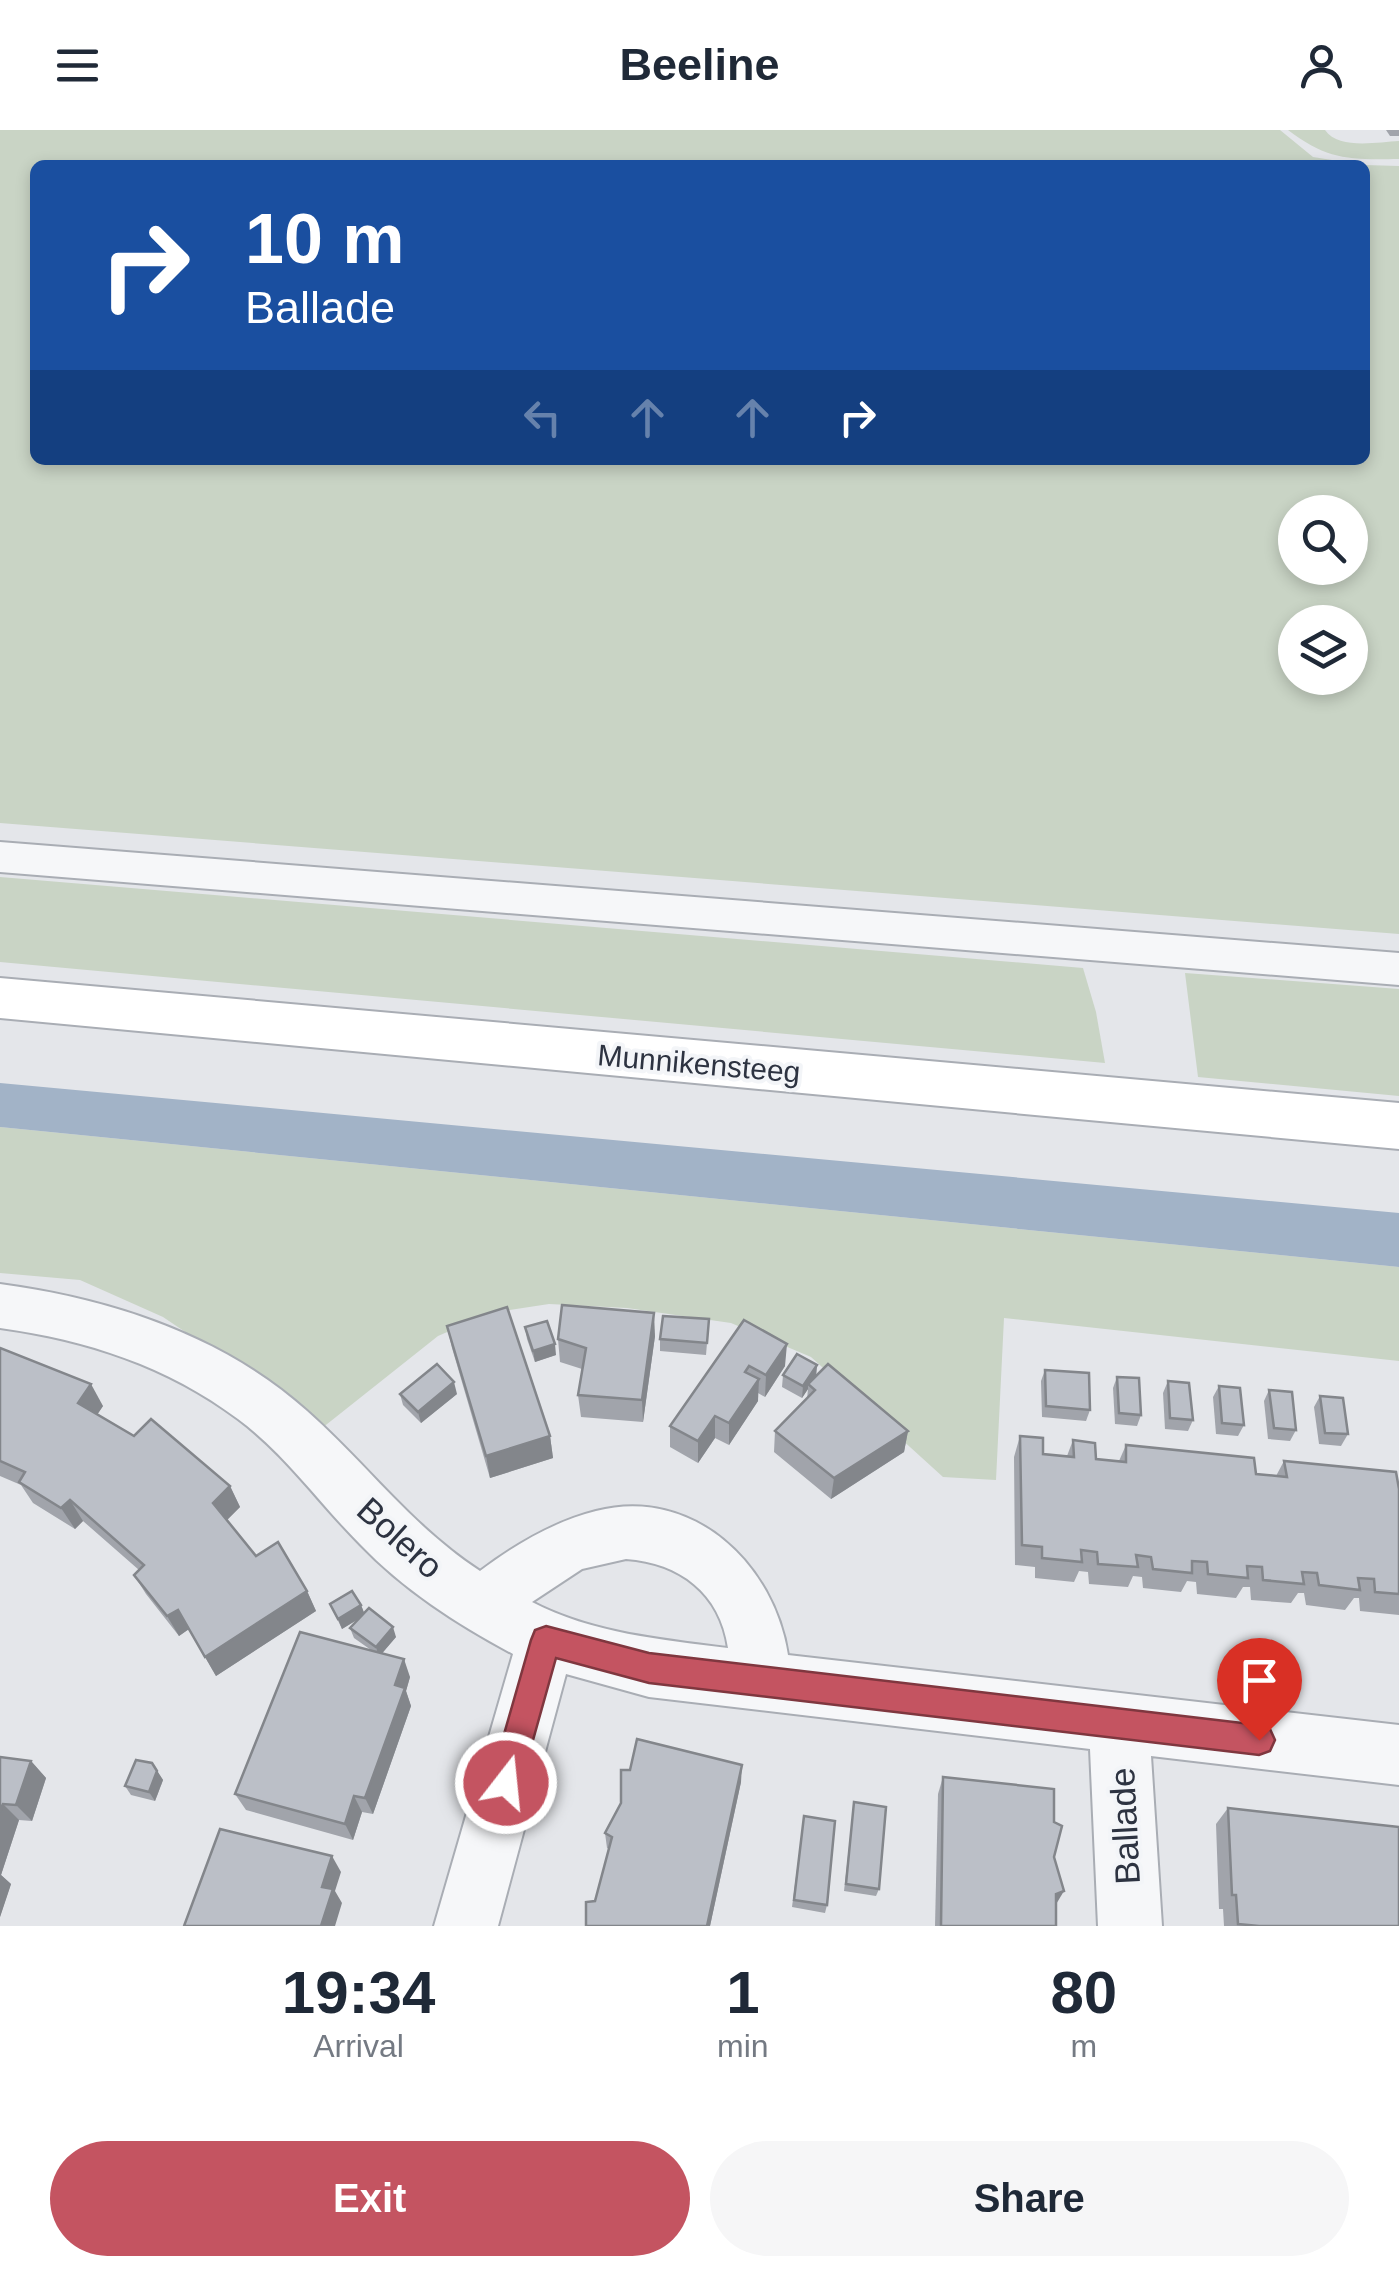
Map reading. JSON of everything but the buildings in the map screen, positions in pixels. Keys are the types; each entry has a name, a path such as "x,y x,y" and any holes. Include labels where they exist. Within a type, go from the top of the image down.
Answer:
{"main road":[{"name":"Munnikensteeg","path":"0,998 1399,1126"}],"street":[{"path":"0,857 1399,970"},
{"name":"Bolero","path":"0,1306 35,1309 205,1366 287,1426 409,1553 481,1606 546,1640"},
{"path":"481,1606 534,1566 572,1545 631,1532 690,1544 729,1578 737,1593 752,1622 762,1680"},
{"path":"466,1926 546,1640"},
{"name":"Ballade","path":"546,1640 649,1668 1399,1755"},
{"name":"Ballade","path":"1120,1725 1130,1926"}],"green space":[{"path":"0,130 1280,130 1313,157 1332,160 30,160 30,465 1370,465 1370,165 1399,166 1399,934 0,823"},
{"path":"1288,130 1325,130 1349,143 1399,141 1399,159 1327,153"},
{"path":"0,877 1083,968 1105,1063 0,962"},
{"path":"1185,973 1399,989 1399,1096 1198,1077"},
{"path":"0,1127 1399,1267 1399,1361 1004,1318 996,1480 943,1477 811,1357 731,1323 627,1308 549,1304 491,1313 438,1336 307,1440 236,1366 163,1317 80,1280 0,1273"}],"water":[{"path":"0,1083 1399,1213 1399,1267 0,1127"}],"route":[{"path":"506,1783 546,1640 649,1668 1259,1740"}]}
